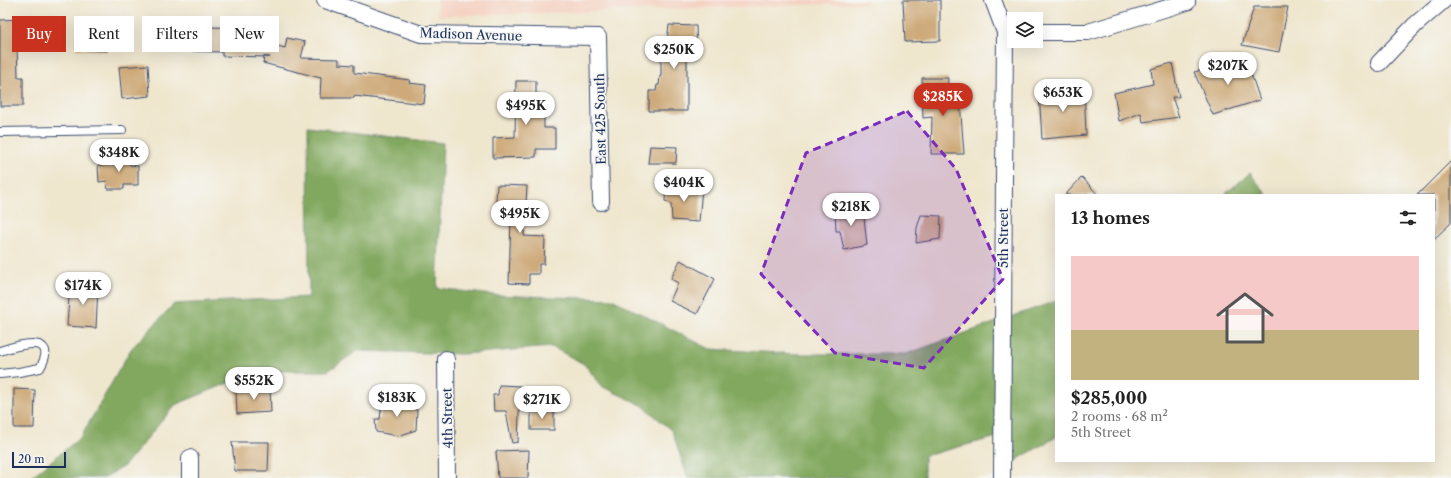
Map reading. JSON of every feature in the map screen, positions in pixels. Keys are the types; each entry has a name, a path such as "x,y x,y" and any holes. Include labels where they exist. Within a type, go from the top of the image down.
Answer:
{"street":[{"name":"Madison Avenue","path":"325,0 421,34 598,37"},
{"name":"5th Street","path":"993,0 1007,28"},
{"path":"1379,63 1415,25 1444,0"},
{"path":"1043,32 1088,32 1187,1"},
{"name":"East 425 South","path":"598,37 601,202"},
{"name":"5th Street","path":"1002,478 1009,48"},
{"name":"4th Street","path":"446,359 447,478"},
{"path":"190,458 190,478"}],"lane":[{"path":"0,132 122,130"},
{"path":"0,351 33,343 41,346 45,350 46,359 40,368 0,374"}],"highlighted area":[{"path":"907,111 956,169 1003,279 924,368 835,353 761,274 806,153"}],"shaded area":[{"path":"437,0 867,0 867,3 438,16"}],"green space":[{"path":"308,127 443,143 437,288 493,295 612,299 710,349 797,354 906,354 1055,301 1055,438 1013,462 997,437 924,456 924,478 688,478 672,431 642,405 603,387 584,364 552,347 463,354 357,351 328,371 257,371 175,405 124,466 104,478 30,478 81,437 131,349 174,304 309,297"},
{"path":"1250,173 1266,194 1225,194"}],"building":[{"path":"903,0 940,0 940,41 905,42"},
{"path":"1254,7 1288,7 1279,52 1242,45"},
{"path":"0,20 12,20 12,52 17,52 18,77 23,77 23,106 0,106"},
{"path":"669,25 696,26 697,58 687,58 687,111 649,111 649,91 656,91 657,85 659,85 661,76 661,41 667,41"},
{"path":"212,27 220,27 220,52 212,52"},
{"path":"287,38 305,42 301,58 339,59 339,64 354,65 354,73 410,80 409,83 426,85 424,104 354,96 354,98 320,98 321,78 263,63 264,57 270,57 222,56 222,52 279,52 279,46 285,48"},
{"path":"1246,59 1260,100 1213,115 1194,72"},
{"path":"1172,63 1179,97 1172,97 1179,117 1143,122 1141,113 1119,121 1114,93 1153,84 1151,69"},
{"path":"148,65 150,96 122,99 119,67"},
{"path":"922,78 948,78 947,101 960,101 964,154 931,154 932,117 923,118"},
{"path":"516,81 536,81 536,94 544,95 544,128 555,128 555,149 536,149 536,157 493,158 493,138 515,137"},
{"path":"1084,85 1086,135 1042,139 1039,92"},
{"path":"650,146 677,147 676,163 648,163"},
{"path":"110,154 128,155 130,165 138,166 138,185 124,185 124,189 108,189 106,181 99,182 98,165 109,165"},
{"path":"1451,161 1451,223 1435,238 1435,194 1418,194"},
{"path":"1082,177 1097,194 1066,194"},
{"path":"497,185 527,186 524,236 545,237 544,264 539,264 539,274 529,274 529,284 509,283 511,217 495,216"},
{"path":"666,185 702,188 699,222 672,220 671,203 665,201"},
{"path":"863,208 867,245 844,250 840,231 836,231 835,209"},
{"path":"921,215 941,216 940,239 916,243 917,228"},
{"path":"680,260 715,279 697,314 670,301 678,283 671,279"},
{"path":"70,284 98,286 96,328 67,326"},
{"path":"499,385 520,386 518,442 512,443 506,411 494,411 493,395 498,395"},
{"path":"270,387 271,412 237,414 236,390"},
{"path":"14,389 35,390 34,428 14,428"},
{"path":"414,401 414,409 417,410 416,430 398,436 376,432 375,419 380,419 382,402"},
{"path":"531,411 554,411 554,430 531,430"},
{"path":"232,442 269,442 268,471 235,471"},
{"path":"529,450 528,478 498,478 496,451"}]}
